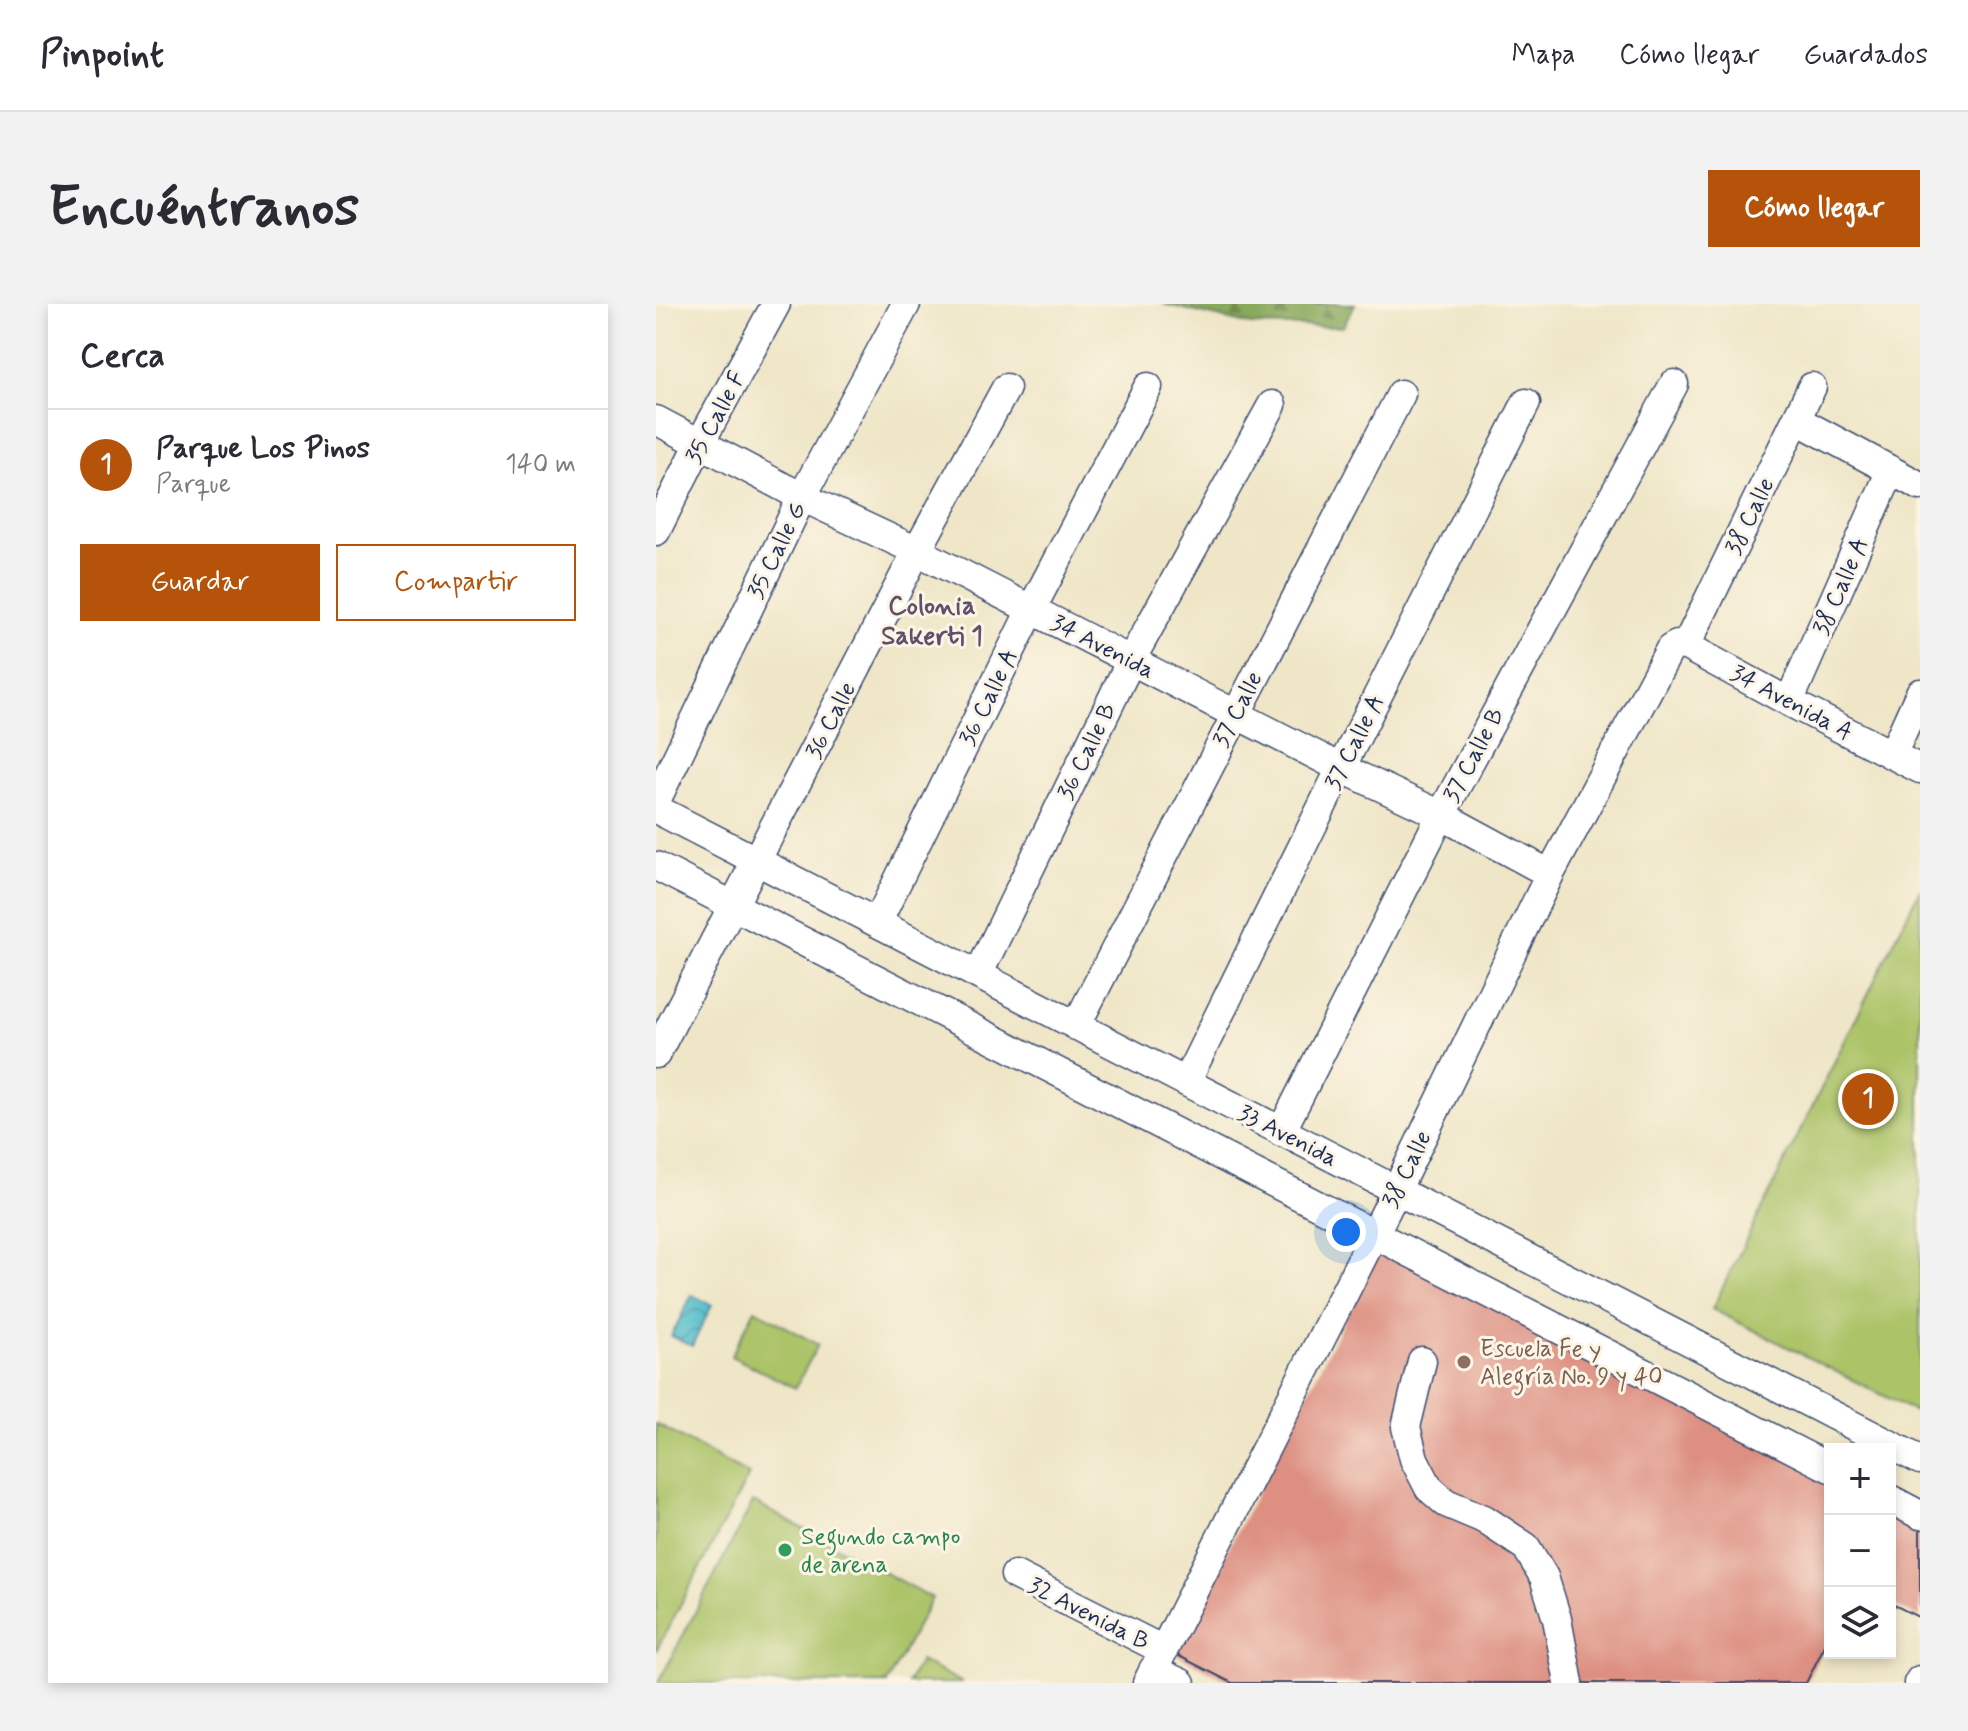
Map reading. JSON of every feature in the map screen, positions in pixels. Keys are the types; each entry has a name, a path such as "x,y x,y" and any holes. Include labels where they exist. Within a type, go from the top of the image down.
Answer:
{"street":[{"name":"35 Calle F","path":"656,531 776,304"},
{"name":"35 Calle G","path":"656,801 802,497 906,304"},
{"name":"37 Calle B","path":"1281,1132 1441,815 1674,384"},
{"name":"36 Calle A","path":"877,923 1031,610 1148,387"},
{"name":"38 Calle","path":"1154,1668 1396,1191 1550,874 1676,650 1812,387"},
{"name":"36 Calle","path":"656,1054 917,551 1006,388"},
{"name":"37 Calle","path":"1076,1026 1401,394"},
{"name":"37 Calle A","path":"1186,1082 1526,403"},
{"name":"36 Calle B","path":"978,975 1131,660 1272,405"},
{"name":"34 Avenida","path":"656,420 802,497 917,551 1341,768 1441,815 1550,874"},
{"path":"1797,420 1920,486"},
{"name":"38 Calle A","path":"1789,702 1891,470"},
{"name":"34 Avenida A","path":"1676,650 1789,702 1920,769"},
{"path":"1892,755 1920,693"},
{"name":"33 Avenida","path":"656,809 1920,1460"},
{"name":"33 Avenida","path":"656,866 1824,1465"},
{"path":"1422,1361 1406,1427 1414,1459 1429,1488 1446,1503 1484,1519 1526,1547 1544,1577 1557,1619 1569,1683"},
{"path":"1896,1502 1920,1515"},
{"name":"32 Avenida B","path":"1015,1575 1181,1683"}],"green space":[{"path":"1163,304 1355,304 1343,327 1251,325"},
{"path":"1920,889 1920,1414 1712,1309"},
{"path":"755,1309 818,1345 795,1388 731,1356"},
{"path":"656,1424 749,1475 656,1651"},
{"name":"Segundo campo de arena","path":"753,1502 932,1598 887,1683 658,1683"},
{"path":"920,1661 963,1683 908,1683"}],"water":[{"path":"692,1295 712,1305 692,1346 671,1336"}],"building":[{"name":"Escuela Fe y Alegría No. 9 y 40","path":"1381,1247 1824,1475 1824,1647 1806,1683 1232,1683 1175,1654"},
{"path":"1896,1512 1920,1524 1920,1618 1896,1606"}],"place":[{"name":"Parque Los Pinos","path":"1868,1099"},
{"name":"Escuela Fe y Alegría No. 9 y 40","path":"1464,1362"},
{"name":"Segundo campo de arena","path":"785,1550"}],"district":[{"name":"Colonia Sakerti 1","path":"932,620"}]}
